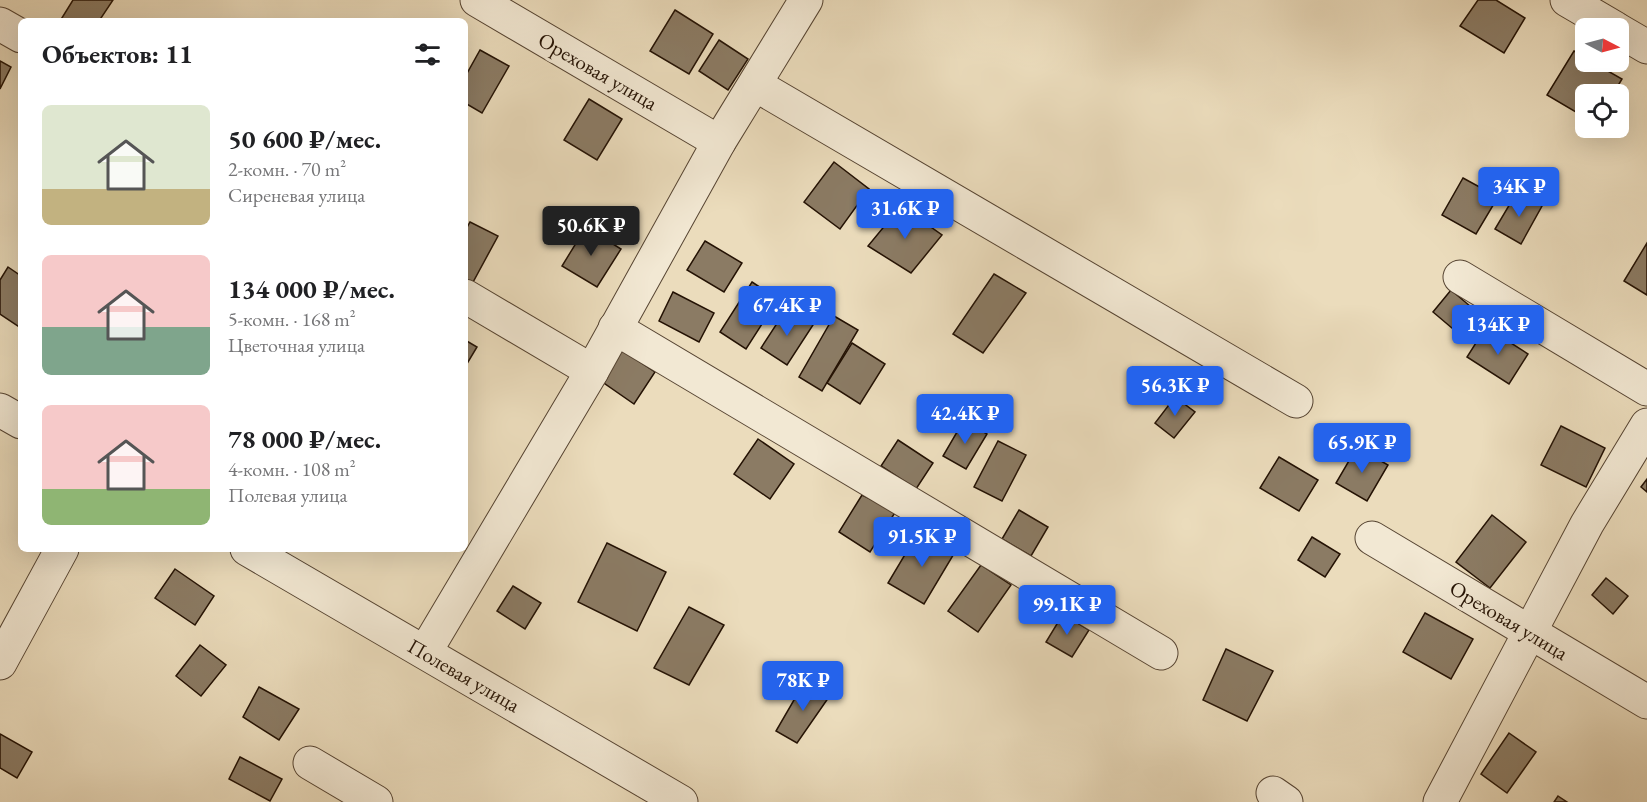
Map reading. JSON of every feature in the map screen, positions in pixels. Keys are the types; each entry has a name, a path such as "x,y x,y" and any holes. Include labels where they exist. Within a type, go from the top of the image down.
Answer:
{"street":[{"name":"Ореховая улица","path":"477,0 719,142"},
{"path":"425,652 592,371 719,142 806,0"},
{"path":"1567,0 1598,18"},
{"path":"0,24 18,34"},
{"path":"1629,36 1647,47"},
{"path":"756,85 1296,400"},
{"path":"1460,277 1647,389"},
{"path":"468,298 592,371"},
{"path":"615,328 1161,653"},
{"path":"0,410 18,420"},
{"path":"1440,802 1587,524 1647,424"},
{"name":"Ореховая улица","path":"1372,538 1647,702"},
{"path":"0,663 60,552"},
{"name":"Полевая улица","path":"252,552 681,802"},
{"path":"310,764 376,802"}],"building":[{"path":"73,0 113,0 101,18 62,18"},
{"path":"1478,0 1496,0 1525,18 1504,53 1460,26"},
{"path":"675,10 713,34 689,74 650,51"},
{"path":"719,40 748,59 728,90 699,71"},
{"path":"480,50 509,66 482,113 468,105 468,72"},
{"path":"1574,51 1575,72 1610,72 1622,79 1619,84 1575,84 1575,112 1547,95"},
{"path":"0,61 11,67 0,89"},
{"path":"589,99 622,119 597,160 564,140"},
{"path":"834,162 869,189 840,229 804,202"},
{"path":"1463,178 1498,197 1476,234 1442,215"},
{"path":"1517,192 1542,206 1521,244 1495,229"},
{"path":"901,206 942,235 911,273 868,246"},
{"path":"470,222 498,236 472,284 468,282 468,226"},
{"path":"586,227 621,249 597,287 562,266"},
{"path":"705,241 742,263 724,292 687,270"},
{"path":"1647,243 1647,295 1624,281"},
{"path":"8,267 18,274 18,326 0,314 0,280"},
{"path":"994,274 1026,293 983,353 953,334"},
{"path":"752,282 778,299 746,349 720,332"},
{"path":"1451,290 1477,312 1459,334 1433,312"},
{"path":"673,292 714,313 699,342 659,321"},
{"path":"787,308 813,325 787,365 761,348"},
{"path":"834,316 858,330 822,391 799,377"},
{"path":"1486,327 1528,354 1509,384 1467,357"},
{"path":"468,342 477,347 468,362"},
{"path":"852,343 885,364 860,404 827,383"},
{"path":"622,350 655,372 634,404 601,381"},
{"path":"1175,397 1195,412 1174,438 1155,423"},
{"path":"964,420 987,434 966,469 943,456"},
{"path":"1561,426 1605,448 1586,487 1541,465"},
{"path":"758,439 794,464 770,499 734,474"},
{"path":"898,440 933,463 916,489 881,466"},
{"path":"998,441 1026,455 1002,501 974,487"},
{"path":"1357,447 1388,465 1367,501 1336,483"},
{"path":"1279,457 1318,480 1299,511 1260,488"},
{"path":"1647,479 1647,492 1641,487"},
{"path":"862,495 896,511 870,552 839,532"},
{"path":"1019,510 1048,527 1031,556 1002,539"},
{"path":"1492,515 1526,542 1490,588 1456,562"},
{"path":"919,531 955,552 924,604 888,583"},
{"path":"1312,537 1340,554 1325,577 1298,560"},
{"path":"607,543 666,572 637,631 578,602"},
{"path":"981,565 1011,585 978,632 948,611"},
{"path":"175,569 214,596 195,625 155,598"},
{"path":"1606,578 1628,596 1613,614 1592,595"},
{"path":"513,586 541,603 525,629 497,611"},
{"path":"689,607 724,625 689,685 654,668"},
{"path":"1425,613 1473,639 1451,679 1403,652"},
{"path":"1063,614 1089,630 1072,657 1046,642"},
{"path":"200,645 226,665 201,696 176,676"},
{"path":"1226,649 1273,671 1247,721 1203,700"},
{"path":"805,681 831,694 797,743 776,731"},
{"path":"259,687 299,709 279,740 243,717"},
{"path":"1509,733 1536,752 1507,793 1481,774"},
{"path":"0,734 32,752 17,778 0,768"},
{"path":"240,757 282,779 270,801 229,779"},
{"path":"1558,796 1567,802 1554,802"}]}
